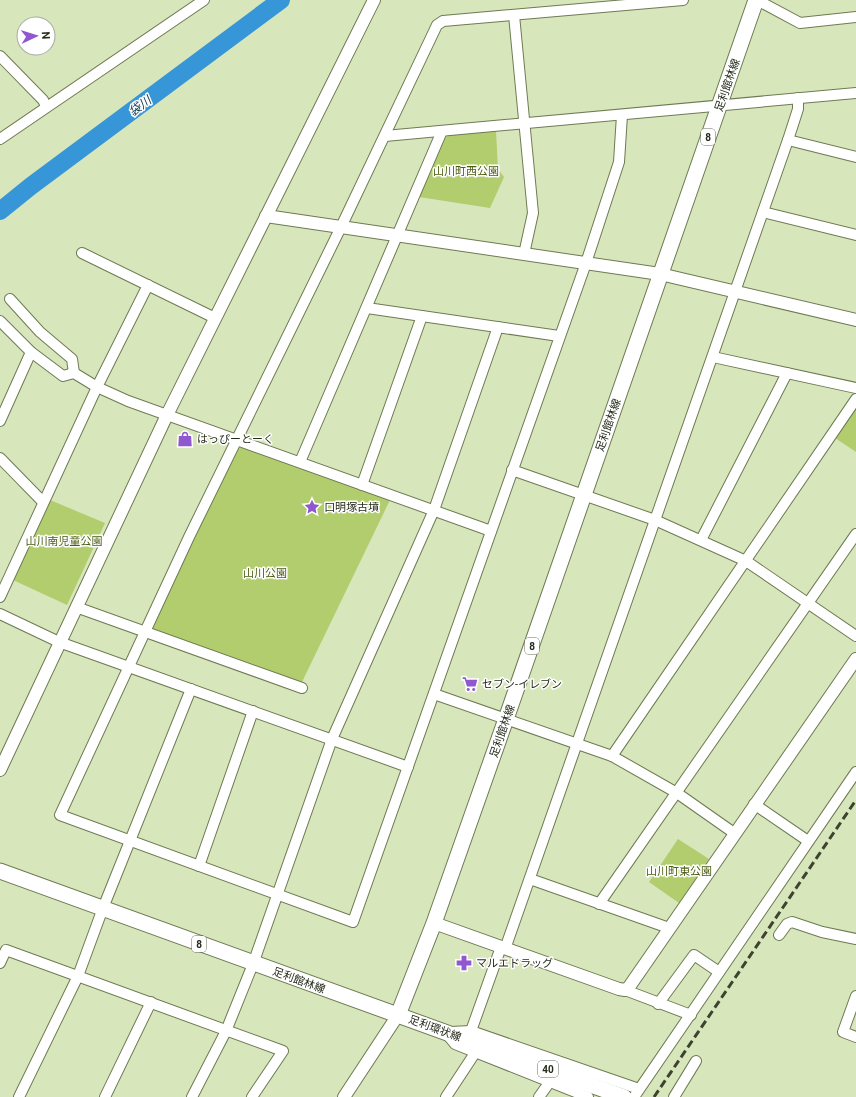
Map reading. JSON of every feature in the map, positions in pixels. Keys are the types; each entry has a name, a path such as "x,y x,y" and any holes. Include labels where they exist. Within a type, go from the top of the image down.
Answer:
{"main road":[{"name":"足利館林線","path":"0,871 253,964 398,1015 434,923 757,0"},
{"name":"足利環状線","path":"398,1015 473,1042"},
{"name":"40","path":"473,1042 634,1094"}],"street":[{"path":"0,139 46,106 204,0"},
{"path":"0,770 167,415 374,0"},
{"path":"622,115 619,162 586,263 353,922 60,815 236,440 342,227 437,25 443,21 683,0"},
{"path":"757,0 800,23 856,18"},
{"path":"514,15 533,213 524,254"},
{"path":"0,56 46,106"},
{"path":"385,136 856,93"},
{"path":"446,1097 473,1042 503,948 530,879 788,140 798,109 798,98"},
{"path":"300,462 442,131"},
{"path":"788,140 856,157"},
{"path":"763,212 856,235"},
{"path":"266,216 660,274 856,320"},
{"path":"82,253 215,318"},
{"path":"0,598 97,387 148,285"},
{"path":"10,299 40,332 72,359 74,373"},
{"path":"367,308 559,336"},
{"path":"362,485 422,316"},
{"path":"0,320 31,352 63,376 74,373 97,387 167,415 491,531"},
{"path":"192,1097 226,1031 253,964 332,739 434,510 498,327"},
{"path":"0,421 31,352"},
{"path":"713,356 856,388"},
{"path":"700,540 787,373"},
{"path":"612,756 856,399"},
{"path":"0,458 43,502"},
{"path":"512,470 655,520 746,561 856,636"},
{"path":"599,904 678,793 856,534"},
{"path":"76,607 302,688"},
{"path":"0,614 59,642 408,767"},
{"path":"625,990 629,988 754,804 856,659"},
{"path":"19,1097 78,976 102,908 191,689"},
{"path":"434,694 612,756 678,793 734,833"},
{"path":"199,866 253,711"},
{"path":"634,1094 691,1015 856,772"},
{"path":"754,804 808,841"},
{"path":"530,879 669,928"},
{"path":"779,935 787,924 792,922 822,932 856,939"},
{"path":"434,923 618,989 625,990 658,1004 691,1015"},
{"path":"0,963 6,950 283,1051 257,1095"},
{"path":"658,1004 694,955 719,972"},
{"path":"856,996 843,1032 856,1036"},
{"path":"105,1097 150,1002"},
{"path":"344,1097 386,1036 398,1015"},
{"path":"473,1042 548,1083 588,1097"},
{"path":"674,1097 696,1061"},
{"path":"539,1097 548,1083"}],"green space":[{"name":"山川町西公園","path":"496,131 498,169 504,177 490,208 419,197 442,140 449,135"},
{"path":"856,407 856,452 835,438"},
{"name":"山川公園","path":"244,446 390,500 302,682 149,629 236,450"},
{"name":"山川南児童公園","path":"50,500 105,523 67,605 13,580"},
{"name":"山川町東公園","path":"678,839 709,859 679,903 649,882"}],"waterway":[{"name":"袋川","path":"0,211 31,186 281,0"}],"railway":[{"path":"654,1097 856,800"}],"place":[{"name":"はっぴーとーく","path":"185,439"},
{"name":"口明塚古墳","path":"312,507"},
{"name":"セブン-イレブン","path":"470,684"},
{"name":"マルエドラッグ","path":"464,963"}]}
